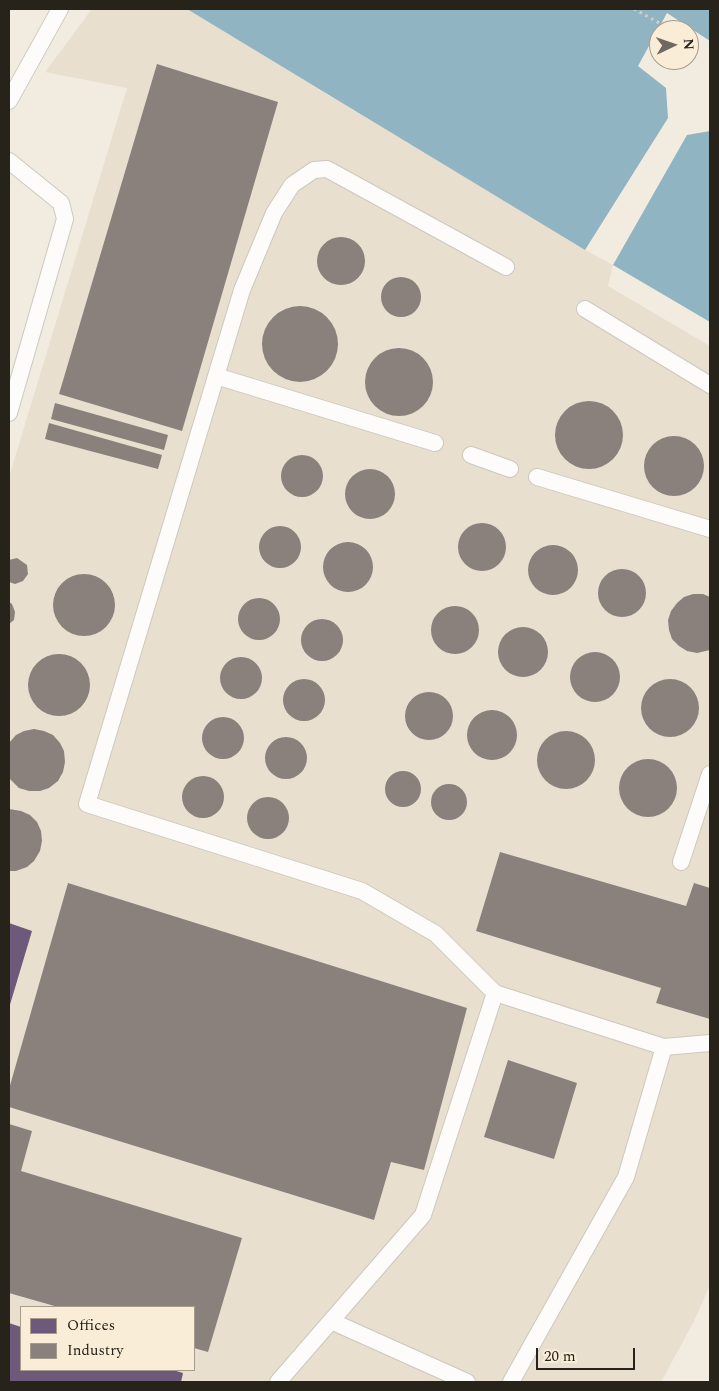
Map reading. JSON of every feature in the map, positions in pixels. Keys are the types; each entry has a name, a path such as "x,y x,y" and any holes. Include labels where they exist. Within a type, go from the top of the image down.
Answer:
{"lane":[{"path":"9,101 60,9"},
{"path":"9,161 61,203 66,219 9,412"},
{"path":"506,268 327,169 314,170 292,185 274,213 242,290 87,804 362,891 436,934 496,993 664,1047 710,1043"},
{"path":"585,309 710,385"},
{"path":"216,376 435,443"},
{"path":"471,455 510,469"},
{"path":"538,477 710,529"},
{"path":"681,862 710,774"},
{"path":"278,1382 423,1215 496,993"},
{"path":"511,1382 626,1178 664,1047"},
{"path":"331,1321 467,1382"}],"path":[{"path":"634,9 653,20"}],"shaded area":[{"path":"92,9 187,9 585,250 613,265 608,286 710,346 710,1285 694,1321 661,1382 9,1382 9,477 127,88 45,72"}],"water":[{"path":"187,9 710,9 710,41 699,34 699,20 678,20 667,13 663,20 649,20 649,46 638,66 666,88 668,118 585,250"},
{"path":"710,131 710,322 613,265 687,135"}],"building: Offices":[{"path":"9,923 32,931 9,1008"},
{"path":"9,1323 20,1327 20,1371 176,1371 183,1373 181,1382 9,1382"}],"building: Industry":[{"path":"157,64 278,102 182,431 59,394"},
{"path":"341,237 350,239 358,244 363,252 365,261 363,270 358,278 350,283 341,285 332,283 324,278 319,270 317,261 319,252 324,244 332,239"},
{"path":"401,277 415,283 421,297 415,311 401,317 387,311 381,297 387,283"},
{"path":"300,306 315,309 327,317 335,329 338,344 335,359 327,371 315,379 300,382 285,379 273,371 265,359 262,344 265,329 273,317 285,309"},
{"path":"392,348 406,348 418,353 428,363 433,375 433,389 428,401 418,411 406,416 392,416 380,411 370,401 365,389 365,375 370,363 380,353"},
{"path":"582,401 596,401 608,406 618,416 623,428 623,442 618,454 608,464 596,469 582,469 570,464 560,454 555,442 555,428 560,416 570,406"},
{"path":"55,403 168,435 164,450 51,419"},
{"path":"49,423 162,455 158,469 45,439"},
{"path":"674,436 691,441 699,449 704,466 699,483 691,491 674,496 657,491 649,483 644,466 649,449 657,441"},
{"path":"298,455 306,455 317,461 323,476 317,491 306,497 298,497 287,491 281,480 281,472 287,461"},
{"path":"370,469 380,471 388,476 393,484 395,494 393,504 388,512 380,517 370,519 360,517 352,512 347,504 345,494 347,484 352,476 360,471"},
{"path":"477,523 487,523 496,527 502,533 505,538 505,556 496,567 487,571 477,571 468,567 462,561 458,552 458,542 462,533 468,527"},
{"path":"276,526 284,526 295,532 301,547 295,562 284,568 276,568 265,562 259,551 259,543 265,532"},
{"path":"348,542 358,544 366,549 371,557 373,567 371,577 366,585 358,590 348,592 338,590 330,585 325,577 323,567 325,557 330,549 338,544"},
{"path":"553,545 562,547 573,556 578,570 576,579 567,590 553,595 544,593 533,584 528,570 530,561 539,550"},
{"path":"17,558 27,565 28,574 23,581 15,584 9,582 9,560"},
{"path":"617,569 627,569 636,573 642,579 645,584 645,602 636,613 627,617 617,617 608,613 602,607 598,598 598,588 602,579 608,573"},
{"path":"84,574 101,579 106,583 110,588 115,605 110,622 106,627 101,631 84,636 67,631 62,627 58,622 53,605 58,588 62,583 67,579"},
{"path":"693,594 703,594 710,597 710,650 697,653 687,651 672,639 668,620 671,611 677,603 684,597"},
{"path":"255,598 263,598 274,604 280,619 274,634 263,640 255,640 244,634 238,623 238,615 244,604"},
{"path":"9,602 12,604 15,612 14,620 9,624"},
{"path":"450,606 460,606 469,610 475,616 478,621 478,639 469,650 460,654 450,654 441,650 435,644 431,635 431,625 435,616 441,610"},
{"path":"318,619 326,619 337,625 343,640 337,655 326,661 318,661 307,655 301,644 301,636 307,625"},
{"path":"523,627 532,629 543,638 548,652 546,661 537,672 523,677 514,675 503,666 498,652 500,643 509,632"},
{"path":"595,652 604,654 615,663 620,677 618,686 609,697 595,702 586,700 575,691 570,677 572,668 581,657"},
{"path":"59,654 76,659 81,663 85,668 90,685 85,702 81,707 76,711 59,716 42,711 37,707 33,702 28,685 33,668 37,663 42,659"},
{"path":"237,657 245,657 256,663 262,678 256,693 245,699 237,699 226,693 220,682 220,674 226,663"},
{"path":"300,679 308,679 319,685 325,700 319,715 308,721 300,721 289,715 283,704 283,696 289,685"},
{"path":"664,679 676,679 691,687 699,702 699,714 691,729 676,737 664,737 649,729 641,714 641,702 649,687"},
{"path":"424,692 434,692 443,696 449,702 452,707 452,725 443,736 434,740 424,740 415,736 409,730 405,721 405,711 409,702 415,696"},
{"path":"492,710 501,712 512,721 517,735 515,744 506,755 492,760 483,758 472,749 467,735 469,726 478,715"},
{"path":"219,717 227,717 238,723 244,738 238,753 227,759 219,759 208,753 202,742 202,734 208,723"},
{"path":"34,729 53,735 64,751 65,762 63,772 58,781 49,788 40,791 29,791 19,788 9,778 9,743 16,735"},
{"path":"560,731 572,731 587,739 595,754 595,766 587,781 572,789 560,789 545,781 537,766 537,754 545,739"},
{"path":"282,737 290,737 301,743 307,758 301,773 290,779 282,779 271,773 265,762 265,754 271,743"},
{"path":"642,759 654,759 669,767 677,782 677,794 669,809 654,817 642,817 627,809 619,794 619,782 627,767"},
{"path":"403,771 415,777 421,789 415,801 403,807 391,801 385,789 391,777"},
{"path":"199,776 207,776 218,782 224,797 218,812 207,818 199,818 188,812 182,801 182,793 188,782"},
{"path":"449,784 461,790 467,802 461,814 449,820 437,814 431,802 437,790"},
{"path":"268,797 283,803 289,818 283,833 268,839 253,833 247,818 253,803"},
{"path":"9,809 30,815 37,822 41,831 40,851 34,861 27,867 16,871 9,871"},
{"path":"500,852 686,906 694,883 710,888 710,1019 656,1003 661,988 476,931"},
{"path":"68,883 467,1008 424,1170 391,1162 374,1220 9,1107 9,1089"},
{"path":"508,1060 577,1083 554,1159 484,1137"},
{"path":"9,1124 32,1131 21,1171 242,1238 208,1352 195,1348 195,1306 54,1306 9,1293"}]}
